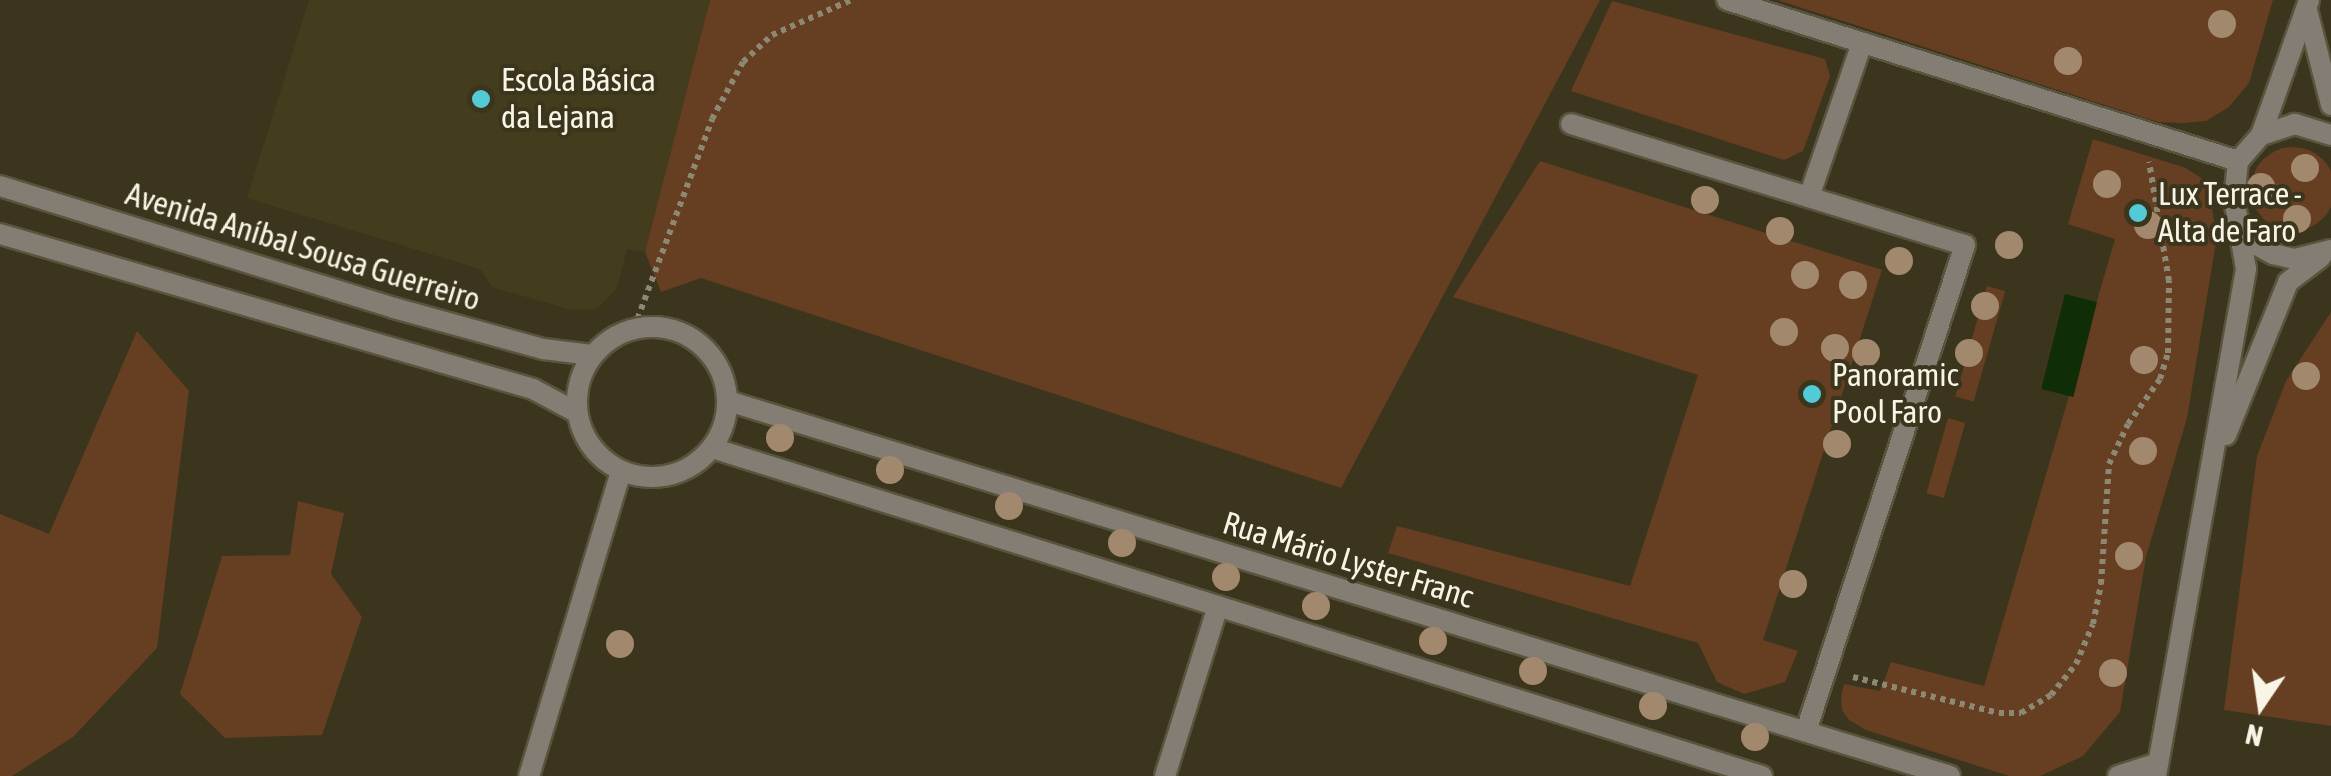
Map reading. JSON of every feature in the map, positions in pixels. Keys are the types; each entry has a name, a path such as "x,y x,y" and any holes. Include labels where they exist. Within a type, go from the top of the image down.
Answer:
{"street":[{"path":"1728,0 2238,161"},
{"path":"2308,4 2331,105"},
{"path":"2118,776 2157,769 2246,270 2237,217 2238,161 2261,135 2308,4"},
{"path":"1809,197 1862,42"},
{"path":"1572,124 1965,245 1806,732"},
{"path":"2261,135 2295,124 2331,135"},
{"name":"Avenida Aníbal Sousa Guerreiro","path":"0,186 394,308 543,349 592,355"},
{"path":"2237,217 2256,244 2273,254 2294,259 2331,250"},
{"path":"0,234 533,389 576,412"},
{"path":"2208,483 2288,282 2331,250"},
{"path":"657,326 699,342 714,358 728,401 724,426 712,448 694,465 670,476 645,478 620,471 587,443 576,412 578,381 592,355 616,335 634,328 657,326"},
{"name":"Rua Mário Lyster Franc","path":"728,401 1950,776"},
{"path":"712,448 1762,776"},
{"path":"529,776 620,471"},
{"path":"1165,776 1218,606"}],"path":[{"path":"634,328 712,120 743,62 772,35 851,0"},
{"path":"1824,668 1999,713 2021,713 2051,695 2076,664 2094,624 2109,464 2128,424 2160,379 2168,353 2169,282 2148,156"}],"shaded area":[{"name":"Escola Básica da Lejana","path":"309,0 710,0 645,252 627,249 617,288 597,309 572,310 492,287 480,269 247,198"},
{"path":"710,0 1600,0 1341,488 701,278 661,292 645,252"},
{"path":"1777,0 2273,0 2249,83 2229,107 2206,121 2184,123 2158,122"},
{"path":"1612,1 1825,59 1830,76 1803,151 1784,160 1571,91"},
{"path":"2093,139 2186,168 2207,182 2217,236 2187,418 2146,557 2120,712 2083,756 2040,776 2009,776 1866,730 1849,720 1842,710 1841,697 1844,684 1880,691 1891,662 1984,686 2115,239 2068,224"},
{"path":"2293,147 2309,150 2328,166 2335,189 2332,205 2316,224 2293,231 2277,228 2258,212 2251,189 2254,173 2270,154"},
{"path":"1540,161 1882,270 1763,640 1798,651 1785,682 1744,694 1717,682 1698,643 1388,553 1397,526 1630,586 1698,375 1453,297"},
{"path":"1987,286 2005,291 1974,402 1955,397"},
{"path":"2065,294 2097,302 2073,397 2041,389"},
{"path":"2331,312 2331,726 2224,710 2257,456 2286,381"},
{"path":"137,331 189,391 157,648 73,737 12,776 0,776 0,514 49,534"},
{"path":"1948,418 1965,423 1944,498 1927,493"},
{"path":"298,501 344,513 331,574 362,617 322,735 225,738 180,694 222,556 290,555"}],"place":[{"name":"Escola Básica da Lejana","path":"481,99"},
{"name":"Lux Terrace - Alta de Faro","path":"2138,213"},
{"name":"Panoramic Pool Faro","path":"1812,394"}]}
